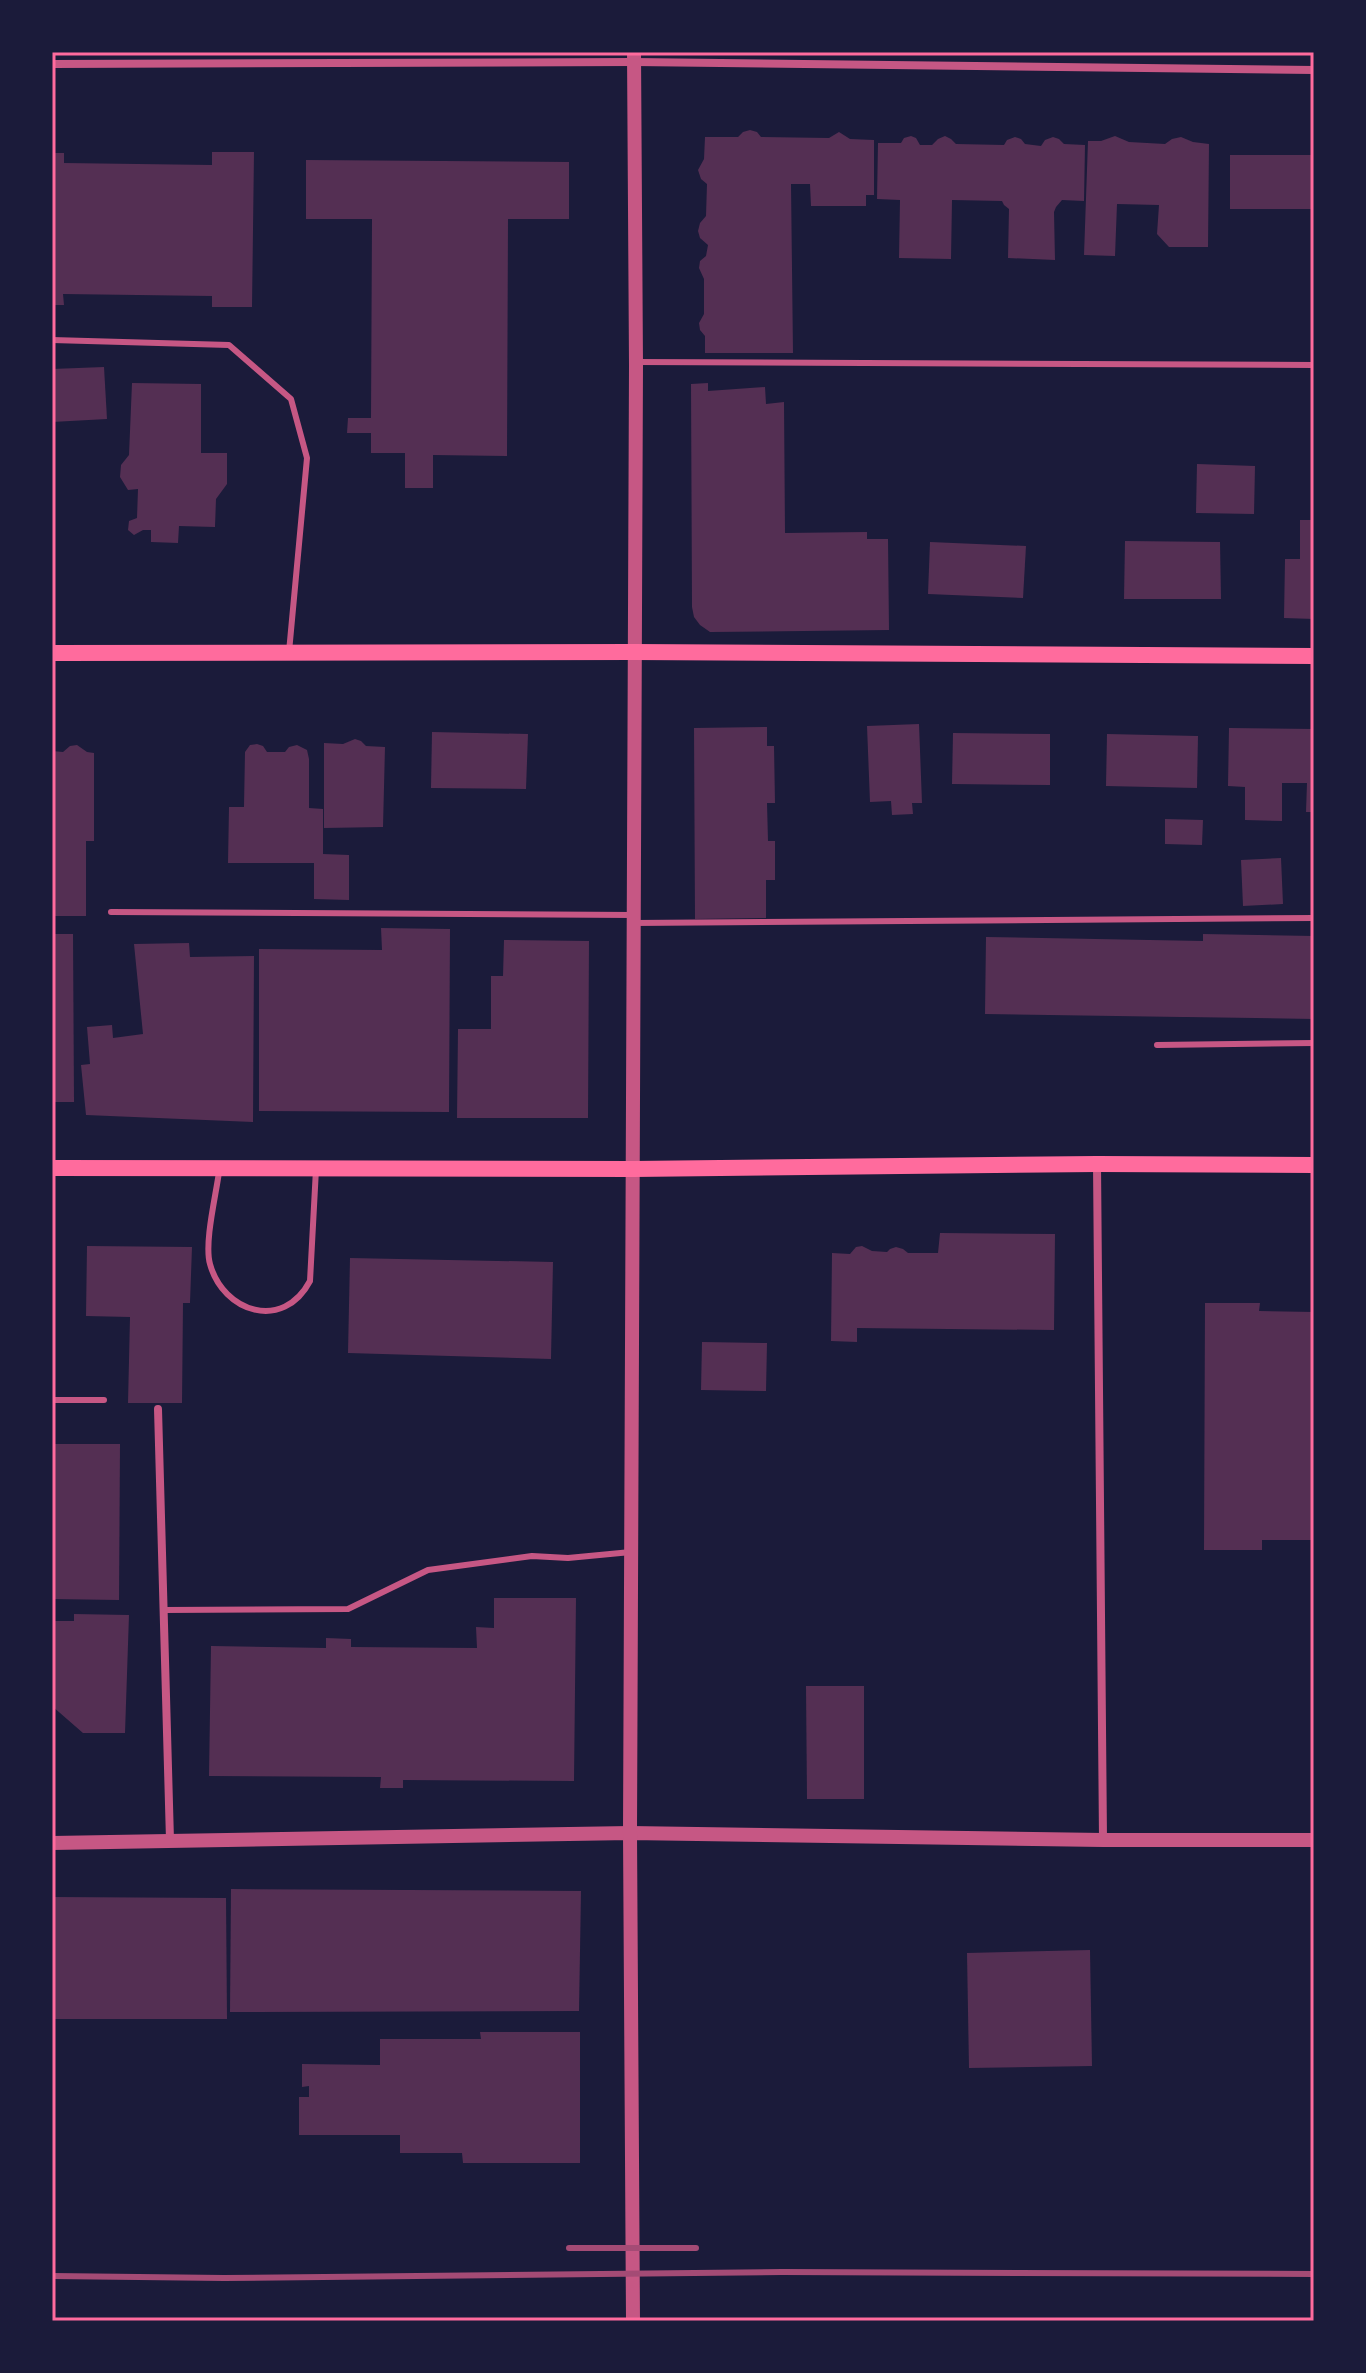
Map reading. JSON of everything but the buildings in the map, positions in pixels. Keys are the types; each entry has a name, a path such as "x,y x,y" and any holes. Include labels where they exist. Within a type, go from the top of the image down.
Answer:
{"main road":[{"path":"52,653 1314,656"},
{"path":"52,1168 1314,1165"}],"street":[{"path":"52,64 634,57 1314,70"},
{"path":"633,2321 630,1833 634,57"},
{"path":"1097,1164 1103,1840"},
{"path":"158,1409 170,1840"},
{"path":"52,1843 630,1833 1314,1840"}],"lane":[{"path":"52,340 229,345 291,399 307,458 289,652"},
{"path":"635,362 1314,365"},
{"path":"111,912 633,919 1314,918"},
{"path":"1157,1045 1314,1043"},
{"path":"219,1168 209,1262 222,1289 234,1300 269,1313 282,1309 304,1293 310,1281 316,1169"},
{"path":"52,1400 104,1400"},
{"path":"164,1610 348,1609 428,1570 532,1556 568,1558 631,1552"}],"railway":[{"path":"569,2248 696,2248"},
{"path":"52,2276 224,2278 782,2272 1314,2274"}]}
